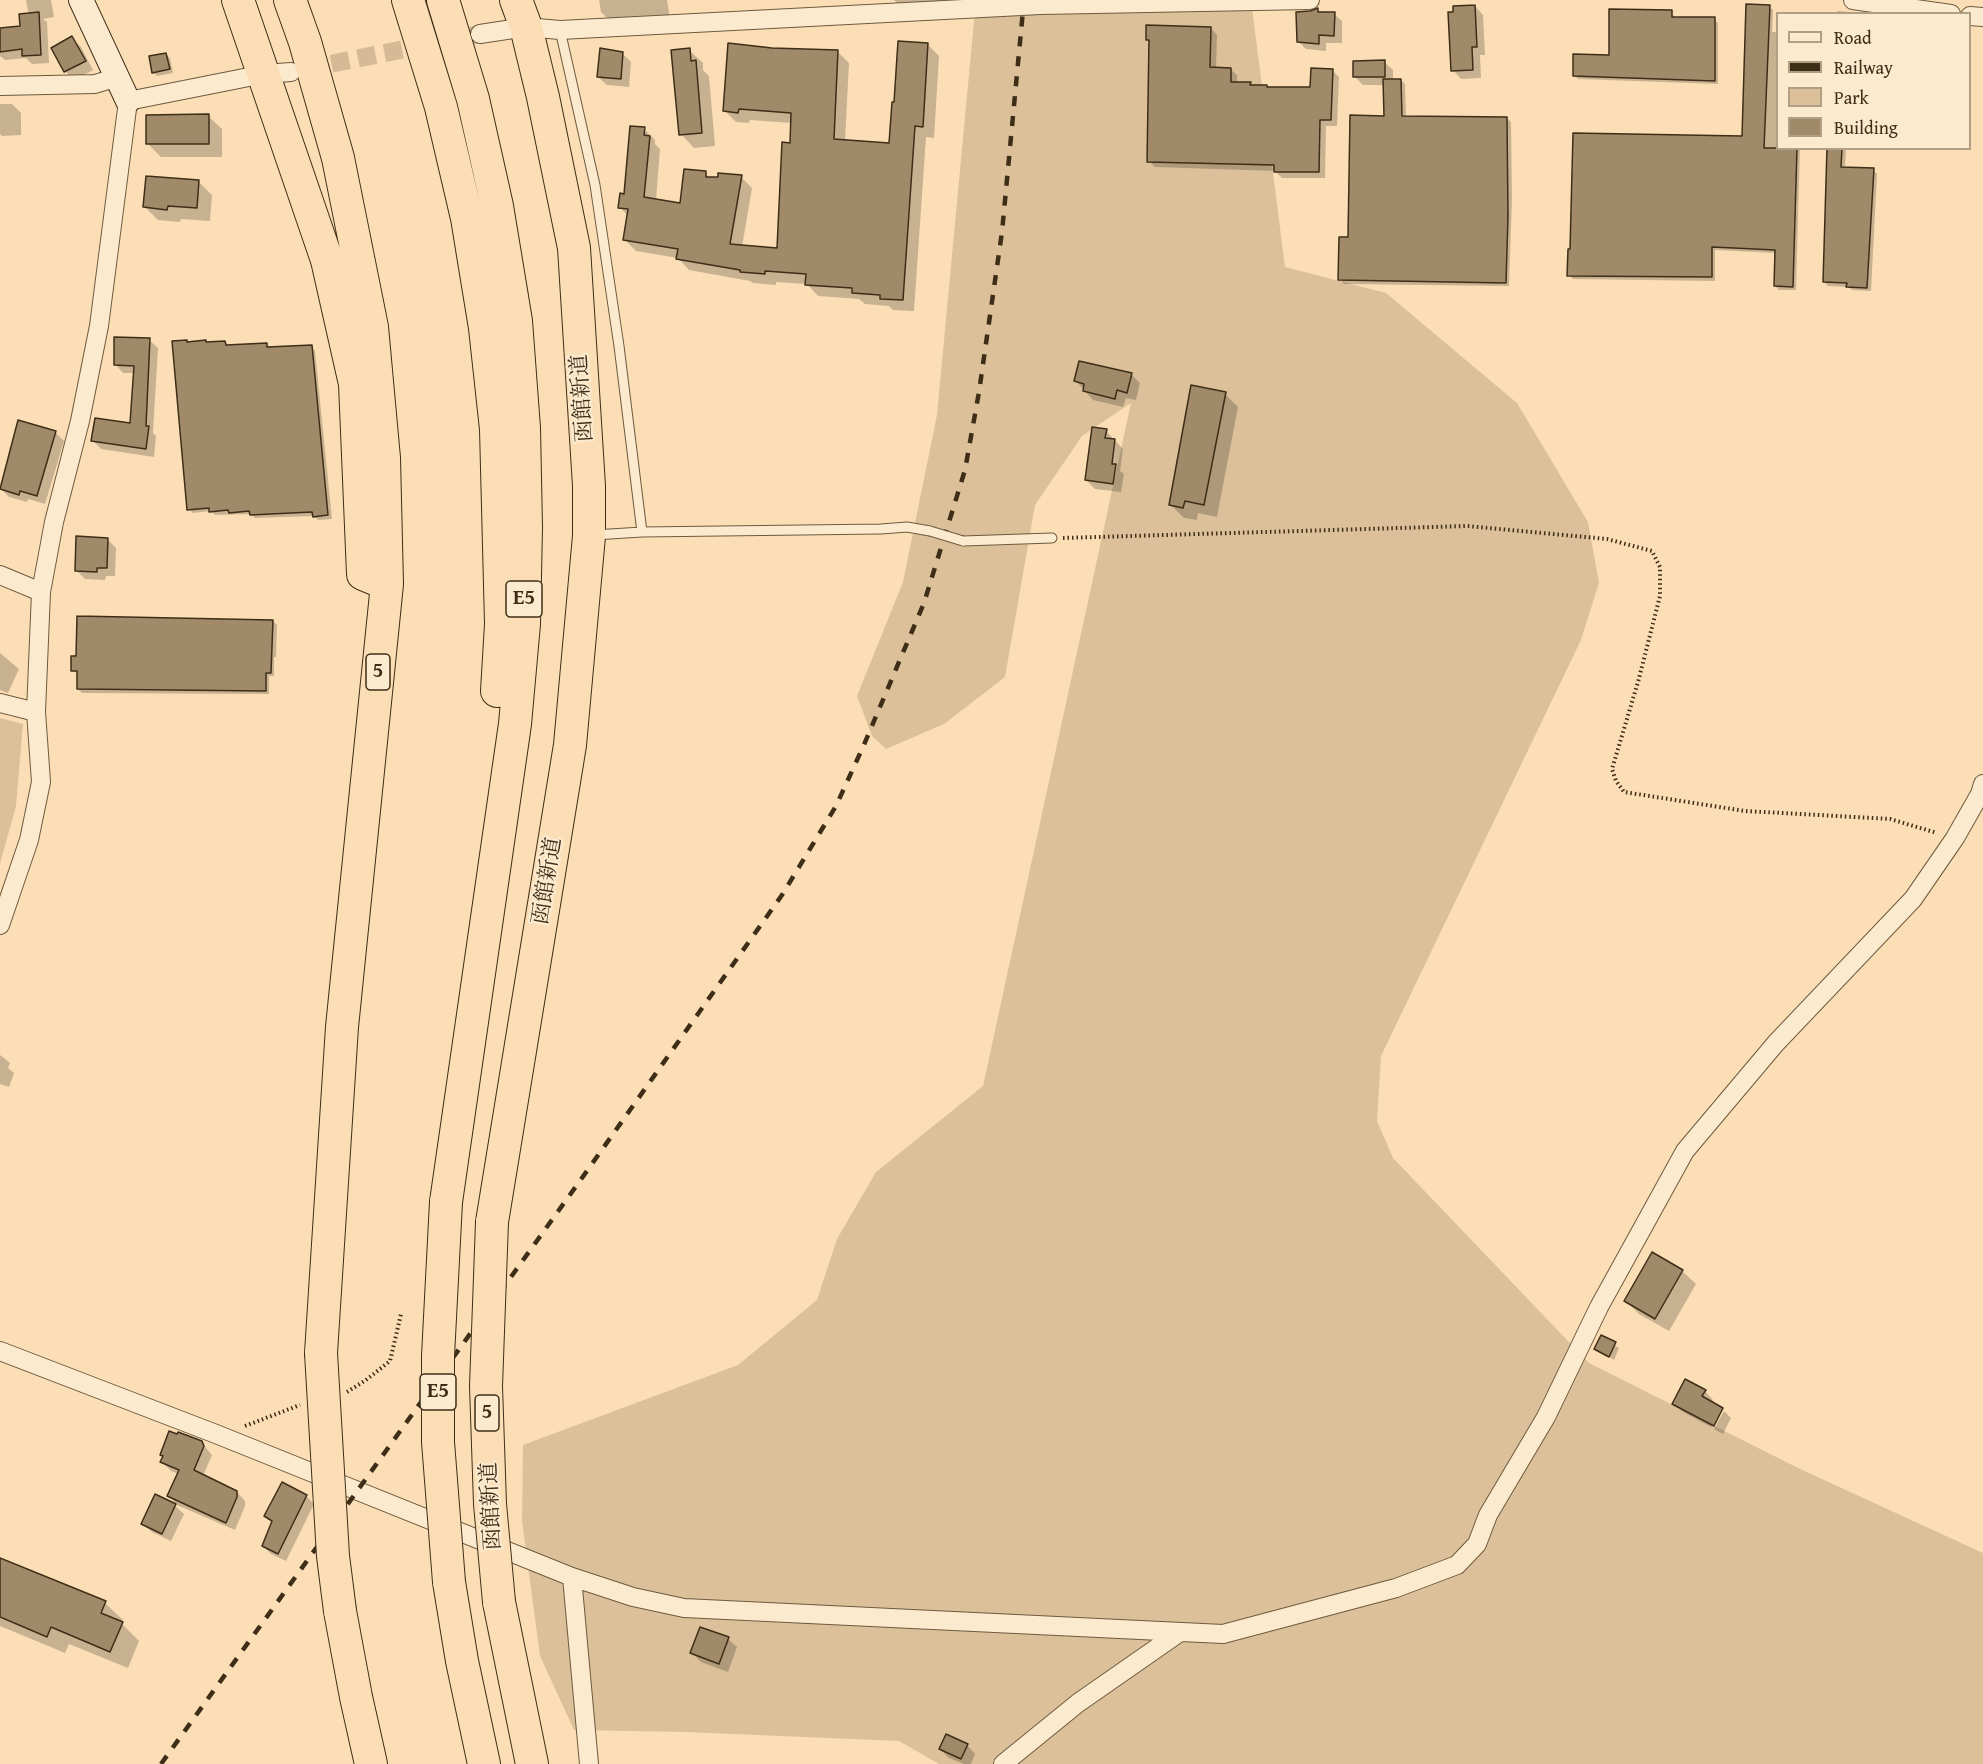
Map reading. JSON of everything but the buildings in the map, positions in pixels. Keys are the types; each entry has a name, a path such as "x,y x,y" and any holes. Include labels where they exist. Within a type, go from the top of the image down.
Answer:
{"highway":[{"path":"238,0 278,73 327,260 355,384 363,574 387,584"},
{"name":"5","path":"290,0 305,42 338,158 372,327 384,458 387,584 342,1027 321,1353 333,1556 340,1611 371,1764"},
{"name":"E5","path":"408,0 441,107 467,218 484,328 496,429 501,624 496,710 446,1202 438,1356 438,1442 449,1582 462,1661 484,1764"},
{"name":"E5","path":"443,0 472,99 494,195 516,321 524,428 526,527 524,624 514,724 446,1202"},
{"name":"函館新道","path":"521,14 543,98 573,248 589,486 589,536 570,745 492,1222 486,1386 490,1504 499,1602 532,1764"}],"street":[{"path":"0,925 29,840 41,782 36,712 41,592 54,522 80,421 99,326 128,101 81,0"},
{"path":"480,34 521,14 560,30 1105,2 1310,0"},
{"path":"1853,0 1937,12"},
{"path":"128,101 278,73"},
{"path":"0,86 95,84 118,77"},
{"path":"0,575 41,592"},
{"path":"0,704 36,712"},
{"path":"0,1352 216,1434 572,1577 633,1597 684,1608 1223,1634 1396,1588 1457,1565 1477,1544 1488,1515 1546,1417 1599,1307 1685,1151 1776,1042 1913,899 1955,838 1980,794 1983,784"},
{"path":"572,1577 589,1764"},
{"path":"1003,1764 1078,1703 1180,1632"}],"lane":[{"path":"560,30 595,185 619,346 642,532"},
{"path":"589,536 642,532 907,527 963,541 1052,538"}],"path":[{"path":"1052,538 1467,526 1607,539 1652,551 1660,567 1660,596 1612,769 1616,781 1624,792 1745,811 1890,819 1955,838"}],"green space":[{"path":"976,0 1251,0 1285,267 1386,293 1517,403 1588,522 1599,583 1581,640 1381,1056 1377,1121 1393,1158 1589,1363 1798,1468 1983,1553 1983,1764 939,1764 899,1741 687,1732 574,1730 540,1656 522,1521 523,1445 738,1365 817,1300 837,1239 876,1172 983,1086 1131,403 1082,436 1035,505 1005,677 944,724 886,749 872,736 857,696 903,582 937,415"},
{"path":"0,718 23,724 16,806 0,864"}],"tunnel":[{"path":"305,69 480,34"}],"railway":[{"path":"161,1764 577,1185 782,895 836,806 924,603 965,470 979,392 1002,232 1024,0"}]}
